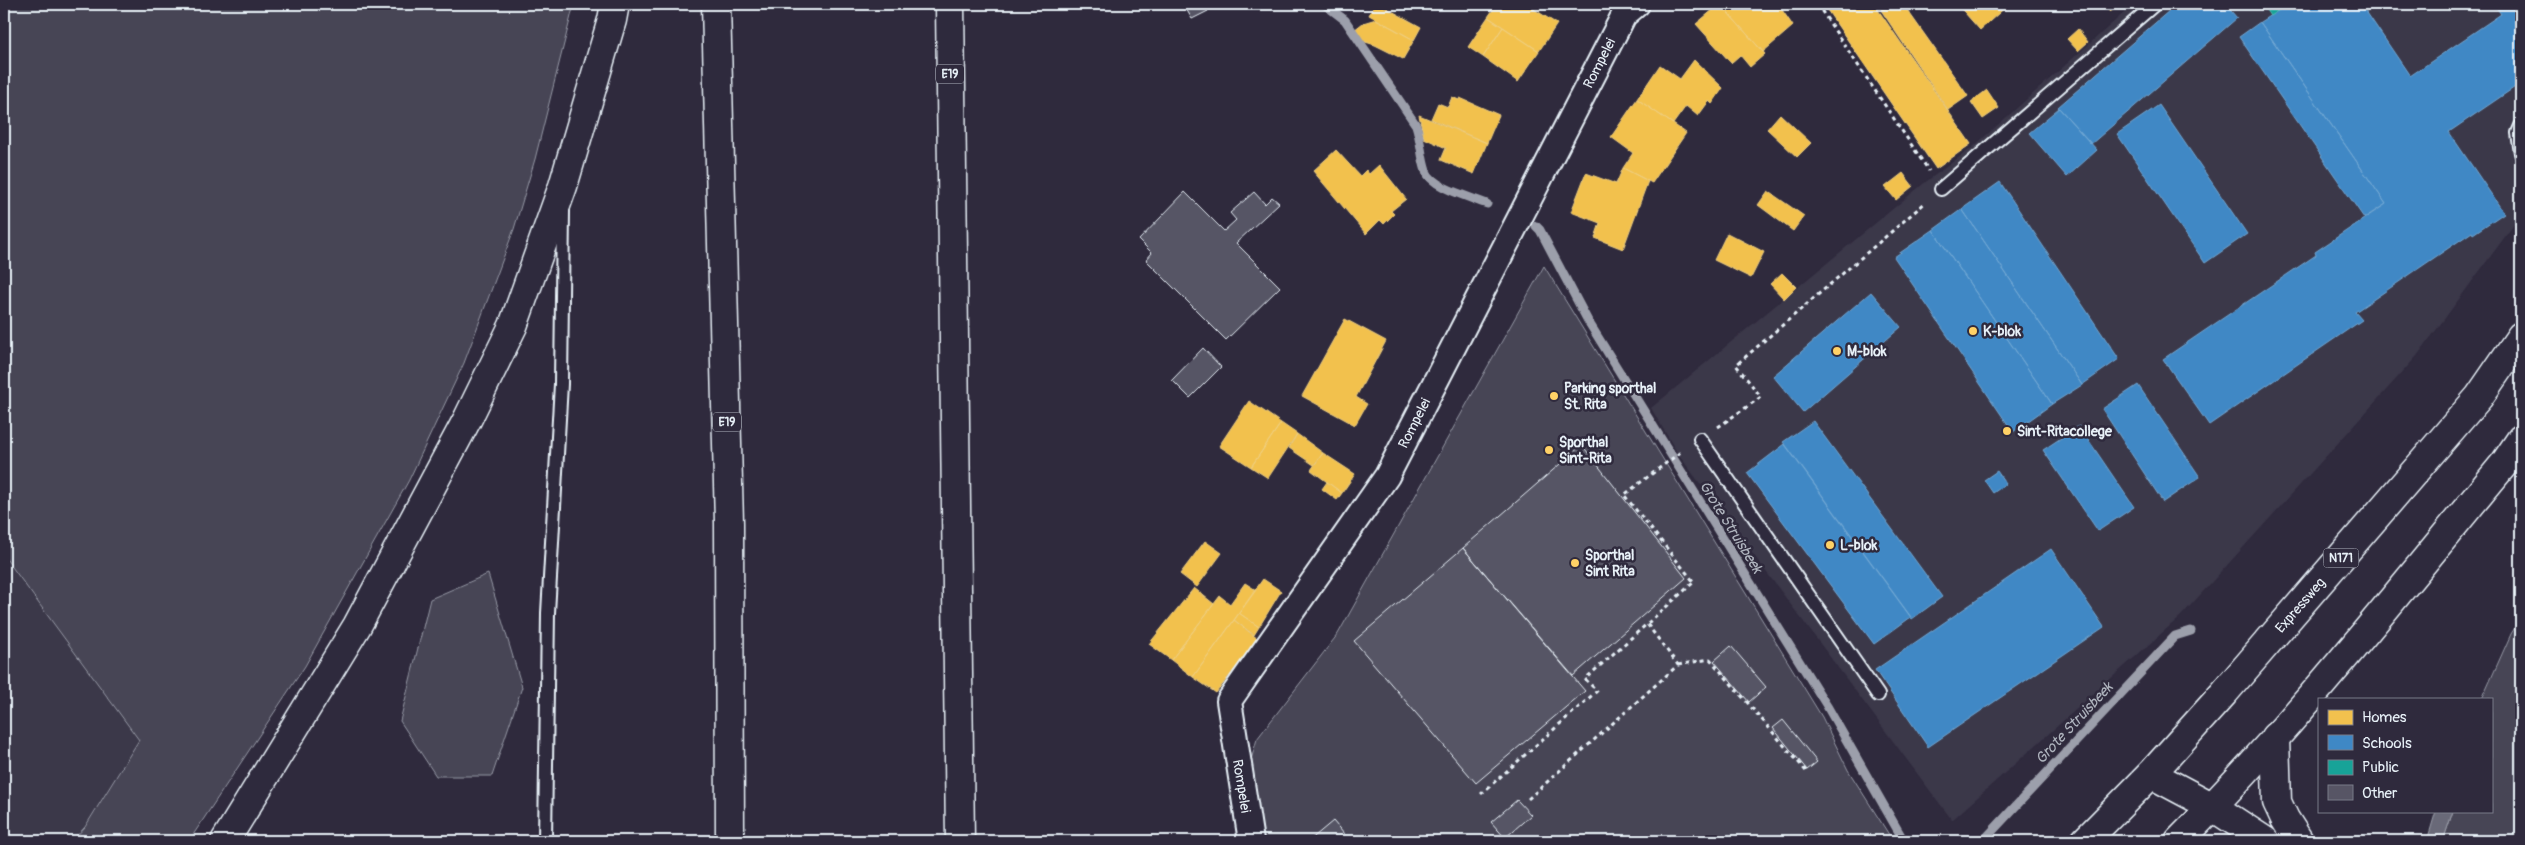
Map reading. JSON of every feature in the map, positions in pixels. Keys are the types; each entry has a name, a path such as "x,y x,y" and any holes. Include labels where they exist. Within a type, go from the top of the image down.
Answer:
{"highway":[{"path":"224,841 357,626 468,418 513,326 563,186 612,20 614,4"},
{"name":"E19","path":"716,4 729,523 730,841"},
{"name":"E19","path":"950,4 960,841"},
{"name":"Expressweg","path":"2085,841 2151,774 2224,694 2480,397 2521,336"},
{"path":"2179,841 2213,807 2275,737 2485,487 2521,439"},
{"path":"2275,737 2277,802 2284,819 2299,841"},
{"path":"2151,774 2213,807 2265,841"}],"street":[{"name":"Rompelei","path":"1251,841 1229,701 1387,476 1624,15 1637,4"}],"lane":[{"path":"1941,189 2155,4"},
{"path":"2521,126 2518,133 2521,153"},
{"path":"545,841 548,613 561,384 563,186"},
{"path":"1700,439 1878,694"}],"path":[{"path":"1481,794 1597,691 1585,679 1694,582 1624,494 1761,397 1736,364 1941,189 1817,4"},
{"path":"1647,624 1678,665"},
{"path":"1528,799 1678,665 1710,659 1806,771"}],"shaded area":[{"path":"4,4 574,4 535,159 514,229 464,363 409,480 305,666 189,841 72,841 85,827 139,740 4,556"},
{"name":"Sint-Ritacollege","path":"2134,4 2521,4 2521,215 2417,356 2181,616 1952,820 1678,454 1651,408 1923,184 1973,147"},
{"name":"Sporthal Sint-Rita","path":"1544,266 1822,717 1848,770 1893,841 1263,841 1249,767 1257,739 1338,634"},
{"path":"4,556 139,740 85,827 72,841 4,841"},
{"path":"488,574 522,687 492,776 436,776 400,721 430,599"},
{"path":"2521,618 2521,841 2443,841 2453,812 2492,812 2492,698 2482,698 2511,634"}],"water":[{"path":"2436,812 2453,812 2443,841 2427,841"}],"building: Homes":[{"path":"1375,4 1379,4 1421,27 1414,40 1369,15"},
{"path":"1497,4 1526,4 1557,24 1539,51 1488,17"},
{"path":"1720,4 1765,54 1750,67 1740,55 1731,63 1696,24"},
{"path":"1720,4 1778,4 1793,26 1763,52"},
{"path":"1823,4 1874,4 1971,144 1936,169"},
{"path":"1888,4 1903,4 1968,96 1948,110 1881,10"},
{"path":"1957,4 2009,4 1980,30"},
{"path":"2102,4 2120,4 2110,12"},
{"path":"1488,17 1503,27 1483,57 1468,47"},
{"path":"1376,19 1414,40 1403,59 1375,45 1359,40 1354,30 1363,23"},
{"path":"1503,27 1539,51 1518,82 1483,57"},
{"path":"2078,29 2088,42 2078,51 2067,39"},
{"path":"1694,60 1723,88 1712,104 1709,101 1698,116 1686,106 1673,124 1637,99 1660,65 1680,79"},
{"path":"1987,90 1999,108 1983,119 1971,102"},
{"path":"1452,97 1459,100 1460,98 1499,115 1487,143 1431,119 1438,103 1448,107"},
{"path":"1637,99 1686,133 1652,183 1623,168 1633,153 1611,137"},
{"path":"1780,114 1811,143 1797,157 1767,129"},
{"path":"1419,115 1487,143 1474,174 1441,160 1446,148 1424,138"},
{"path":"1336,150 1360,176 1366,170 1369,174 1379,165 1406,199 1391,211 1394,214 1384,224 1380,220 1366,234 1313,171"},
{"path":"1623,168 1648,181 1623,249 1595,238 1600,223 1571,212 1586,173 1616,184"},
{"path":"1903,173 1913,186 1896,200 1885,187"},
{"path":"1768,191 1804,216 1793,231 1758,205"},
{"path":"1727,233 1764,252 1751,278 1714,260"},
{"path":"1782,273 1796,287 1784,299 1770,284"},
{"path":"1345,319 1386,341 1356,397 1367,404 1355,425 1302,396"},
{"path":"1249,401 1281,423 1251,467 1219,446"},
{"path":"1281,423 1297,434 1268,478 1251,467"},
{"path":"1297,434 1323,453 1314,465 1289,448"},
{"path":"1323,453 1355,474 1342,493 1311,470"},
{"path":"1327,482 1342,493 1337,500 1322,489"},
{"path":"1205,541 1222,553 1197,587 1180,574"},
{"path":"1263,579 1281,591 1259,627 1239,613"},
{"path":"1245,583 1256,590 1193,677 1171,660 1220,596 1230,604"},
{"path":"1194,588 1214,604 1171,660 1149,644"},
{"path":"1239,613 1259,627 1254,635 1234,620"},
{"path":"1234,620 1258,639 1216,693 1193,677"}],"building: Schools":[{"path":"2177,4 2225,4 2237,18 2091,144 2058,107"},
{"path":"2288,4 2361,4 2410,76 2501,14 2494,4 2521,4 2521,83 2449,132 2504,213 2473,234 2472,232 2355,312 2362,320 2209,425 2163,359 2316,255 2315,252 2386,204 2260,22"},
{"path":"2260,22 2386,204 2364,218 2239,37"},
{"path":"2159,105 2247,234 2205,263 2117,134"},
{"path":"2059,108 2097,150 2067,177 2029,133"},
{"path":"2000,182 2119,359 2082,385 1962,209"},
{"path":"1962,209 2082,385 2052,404 1933,230"},
{"name":"K-blok","path":"1933,230 2052,404 2013,432 1894,257"},
{"name":"M-blok","path":"1871,292 1901,327 1803,412 1773,376"},
{"path":"2138,385 2200,477 2163,502 2102,409"},
{"path":"1813,421 1942,597 1912,619 1783,442"},
{"path":"2079,426 2134,507 2098,531 2043,450"},
{"name":"L-blok","path":"1785,444 1911,617 1874,644 1747,473"},
{"path":"1997,471 2006,484 1993,493 1984,480"},
{"path":"2051,549 2104,627 1928,747 1875,670"}],"building: Public":[{"path":"2262,4 2288,4 2270,16"}],"building: Other":[{"path":"1191,4 1204,4 1208,11 1192,19 1185,7"},
{"path":"1185,192 1224,231 1236,220 1230,213 1254,192 1265,204 1272,197 1279,203 1236,243 1280,287 1226,340 1146,260 1152,253 1139,240"},
{"path":"1203,348 1221,367 1190,398 1172,380"},
{"name":"Sporthal Sint Rita","path":"1582,445 1686,578 1573,676 1463,548"},
{"path":"1463,548 1585,691 1476,783 1354,641"},
{"path":"1731,646 1766,687 1749,702 1714,661"},
{"path":"1783,720 1817,762 1807,770 1773,728"},
{"path":"1517,800 1531,815 1505,838 1491,822"},
{"path":"1333,821 1350,841 1309,841"}],"waterway":[{"name":"Grote Struisbeek","path":"1324,4 1345,20 1416,125 1424,166 1430,177 1444,187 1487,204"},
{"name":"Grote Struisbeek","path":"1536,226 1540,230 1588,321 1827,706 1904,841"},
{"name":"Grote Struisbeek","path":"1983,841 2175,636 2191,631"}],"place":[{"name":"K-blok","path":"1973,331"},
{"name":"M-blok","path":"1837,351"},
{"name":"Parking sporthal St. Rita","path":"1554,396"},
{"name":"Sint-Ritacollege","path":"2007,431"},
{"name":"Sporthal Sint-Rita","path":"1549,450"},
{"name":"L-blok","path":"1830,545"},
{"name":"Sporthal Sint Rita","path":"1575,563"}]}
